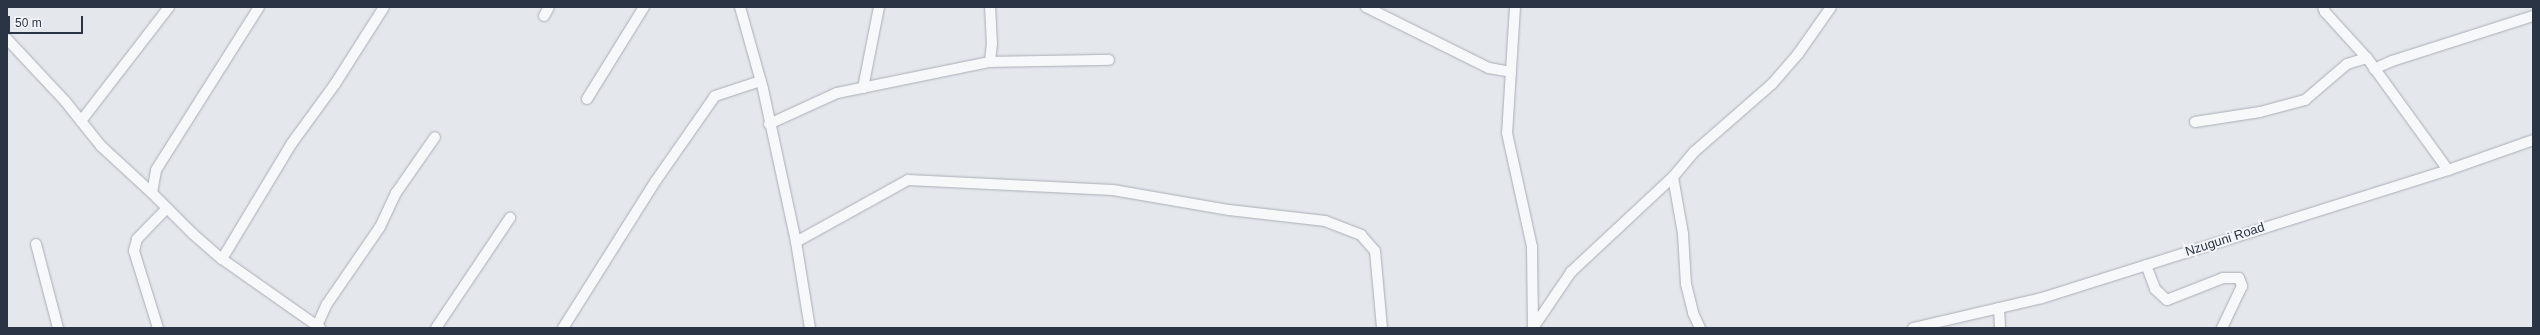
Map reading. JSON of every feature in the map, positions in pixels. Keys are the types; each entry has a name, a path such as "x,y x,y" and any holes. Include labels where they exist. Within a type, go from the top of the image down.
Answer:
{"street":[{"path":"81,121 169,7"},
{"path":"152,193 156,170 259,7"},
{"path":"222,259 292,143 335,84 384,7"},
{"path":"544,16 549,7"},
{"path":"587,99 644,7"},
{"path":"740,7 761,81 769,124 796,242 810,328"},
{"path":"863,88 879,7"},
{"path":"990,7 992,44 990,62"},
{"path":"1366,7 1489,68 1511,72"},
{"path":"1515,7 1507,133 1532,247 1533,328"},
{"path":"1533,328 1571,272 1673,177 1694,152 1772,84 1798,54 1831,7"},
{"path":"2325,9 2367,58 2448,170"},
{"path":"2374,69 2392,61 2533,16"},
{"path":"7,39 81,121 100,146 222,259 318,327 327,304 380,227 396,193 435,137"},
{"path":"2195,122 2260,112 2305,100 2347,64 2367,58"},
{"path":"769,124 837,94 990,62 1109,60"},
{"path":"563,328 655,182 715,96 761,81"},
{"name":"Nzuguni Road","path":"1913,328 1951,324 1999,308 2042,298 2448,170 2533,140"},
{"path":"1673,177 1683,234 1686,284 1693,313 1700,328"},
{"path":"796,242 908,180 1113,190 1229,210 1325,221 1361,234 1375,251 1382,328"},
{"path":"158,328 134,251 137,239 167,208"},
{"path":"436,328 510,218"},
{"path":"36,244 58,328"},
{"path":"2146,266 2155,289 2167,300 2223,278 2240,278 2242,286 2222,328"},
{"path":"1999,308 2000,328"}]}
